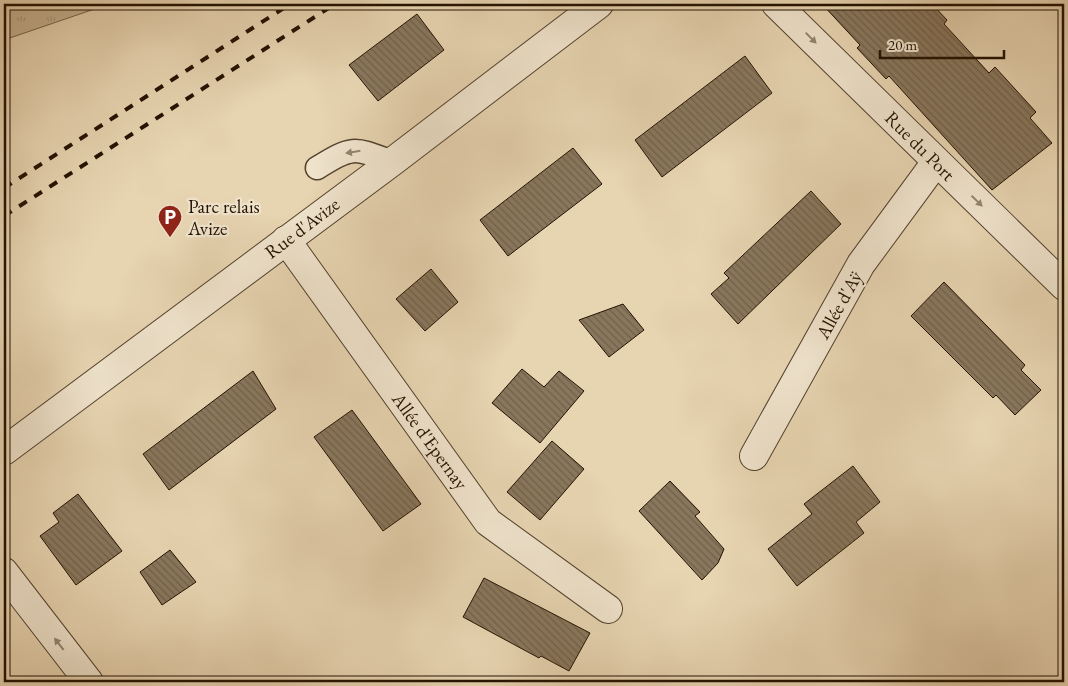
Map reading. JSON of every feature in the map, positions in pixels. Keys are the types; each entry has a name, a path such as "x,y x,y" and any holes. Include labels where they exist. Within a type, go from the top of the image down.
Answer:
{"street":[{"name":"Rue d'Avize","path":"4,451 392,162 599,4"},
{"name":"Rue du Port","path":"776,4 1064,286"},
{"name":"Allée d'Aÿ","path":"754,456 861,264 936,162"},
{"name":"Allée d'Epernay","path":"286,240 488,522 608,608"},
{"path":"4,572 88,682"}],"lane":[{"path":"316,168 340,154 360,149 392,162"}],"green space":[{"path":"4,4 109,4 4,40"}],"building":[{"path":"822,4 932,4 947,20 944,24 989,73 995,67 1036,112 1030,118 1052,143 992,190 889,76 886,79 857,48 860,45"},
{"path":"417,14 444,50 378,101 349,65"},
{"path":"745,56 772,93 662,177 635,140"},
{"path":"573,148 602,184 508,256 480,220"},
{"path":"811,191 841,224 738,324 711,294 729,278 724,273"},
{"path":"431,269 458,302 425,331 396,299"},
{"path":"944,282 1025,365 1021,370 1041,390 1015,415 996,395 993,398 911,316"},
{"path":"623,304 644,330 609,357 579,320"},
{"path":"522,369 544,387 559,371 584,391 540,443 492,403"},
{"path":"253,371 276,409 169,490 143,454"},
{"path":"352,410 421,504 383,531 314,437"},
{"path":"552,441 584,469 540,520 507,492"},
{"path":"853,466 880,502 856,522 864,533 797,586 768,549 812,514 804,504"},
{"path":"670,481 700,512 695,516 724,549 718,563 702,580 639,511"},
{"path":"78,494 122,551 76,585 40,536 59,522 53,513"},
{"path":"170,550 196,582 162,605 140,572"},
{"path":"484,578 590,633 569,671 541,656 539,658 463,617"}],"railway":[{"path":"4,188 290,4"},
{"path":"4,216 335,4"}],"place":[{"name":"Parc relais Avize","path":"170,238"}]}
